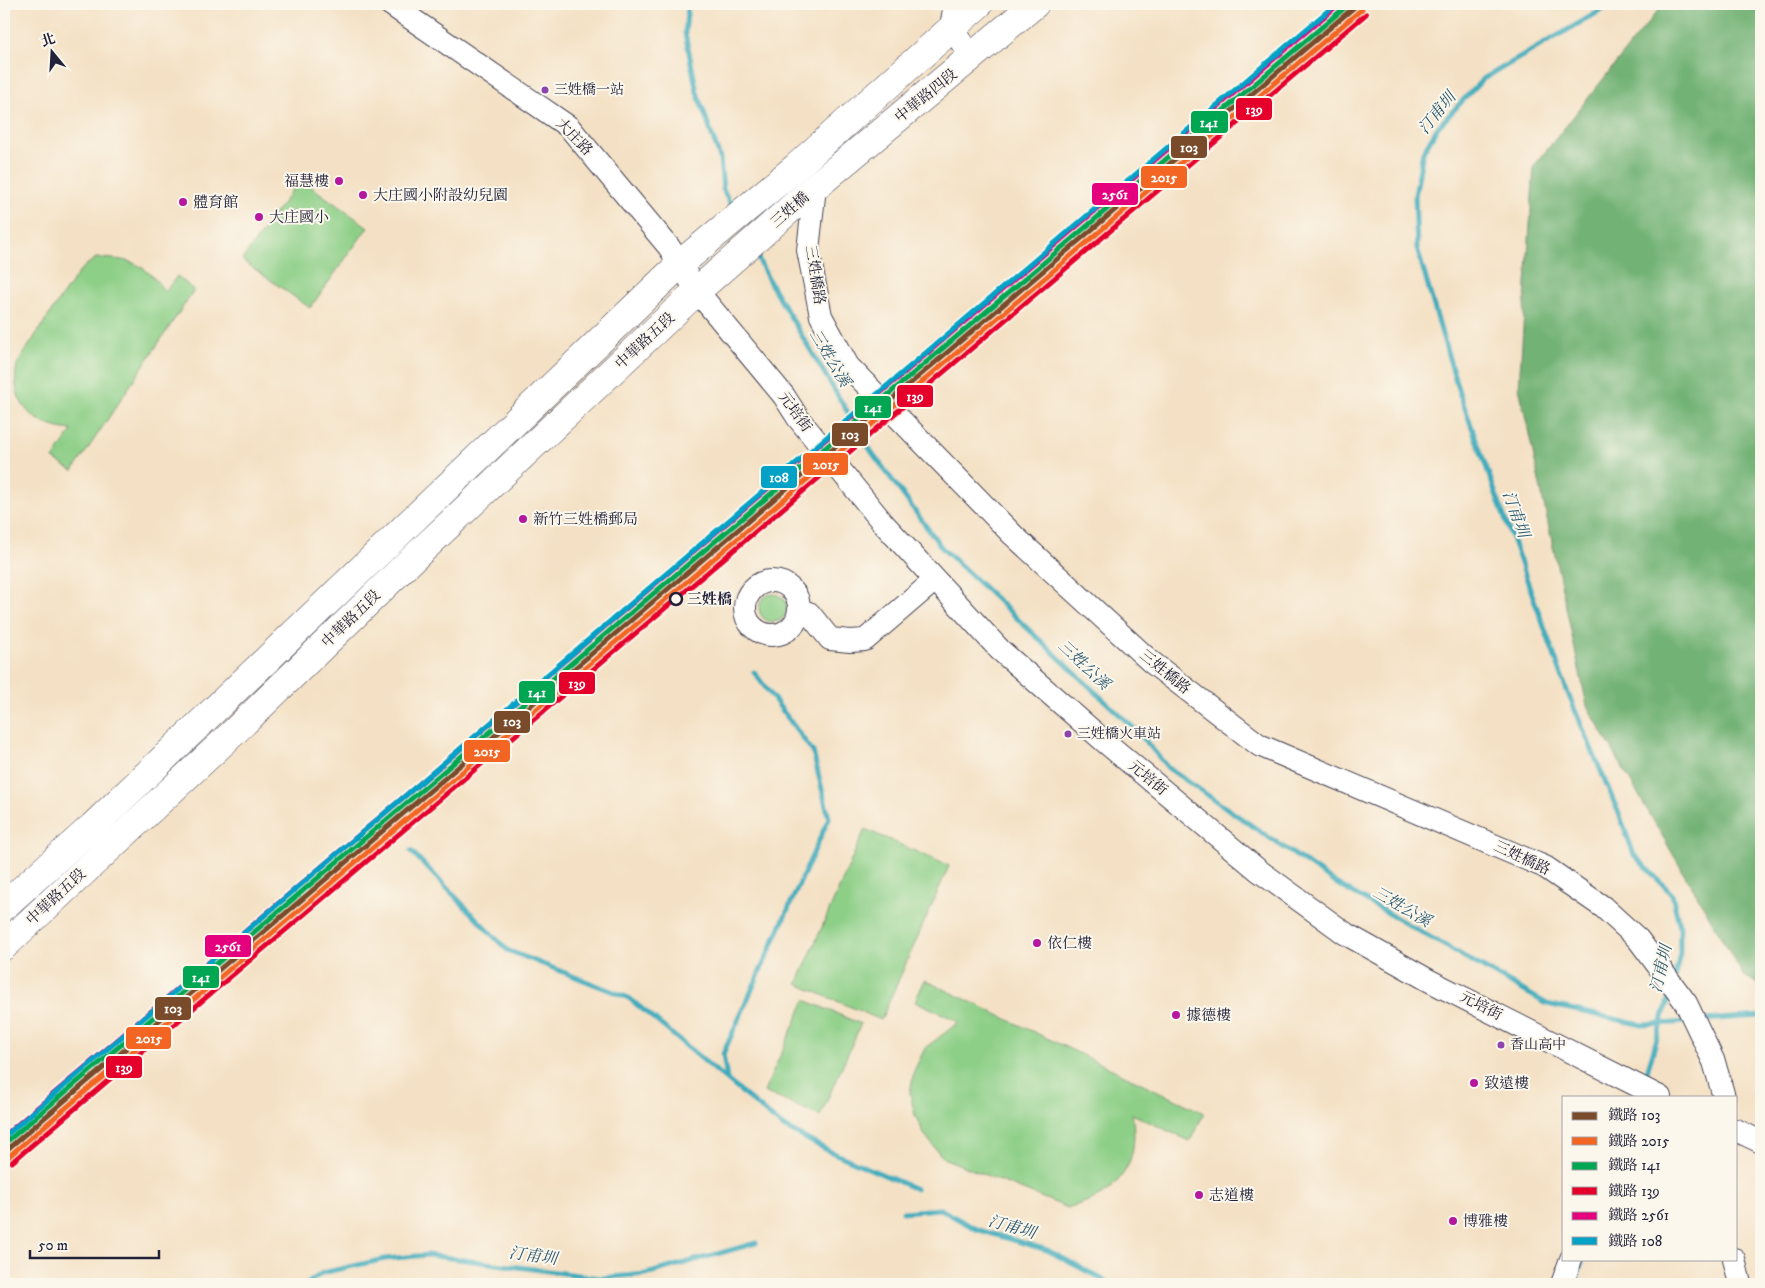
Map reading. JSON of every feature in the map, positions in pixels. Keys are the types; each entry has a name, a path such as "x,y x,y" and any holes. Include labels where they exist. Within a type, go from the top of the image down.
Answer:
{"main road":[{"path":"953,16 979,4"},
{"name":"中華路四段","path":"815,187 1035,4"},
{"name":"三姓橋","path":"680,264 795,168 953,16"},
{"name":"三姓橋","path":"697,291 815,187"},
{"name":"中華路五段","path":"4,906 93,826 680,264"},
{"name":"中華路五段","path":"4,946 232,734 402,569 697,291"}],"street":[{"name":"大庄路","path":"390,4 524,93 569,127 669,247 697,291"},
{"path":"953,16 972,58"},
{"name":"三姓橋路","path":"815,187 808,250 821,316 848,366 1020,542 1150,661 1259,745 1545,867 1576,886 1638,938 1686,1003 1714,1062 1724,1096"},
{"name":"元培街","path":"697,291 784,396 798,418 883,523 1000,650 1258,870 1346,934 1624,1088 1656,1096"},
{"path":"799,611 809,613 830,639 865,640 935,580"},
{"path":"1738,1131 1761,1142"},
{"path":"1562,1284 1571,1260"},
{"path":"1734,1260 1740,1284"}],"green space":[{"path":"1663,4 1761,4 1761,986 1743,975 1587,706 1519,387 1534,166"},
{"path":"300,179 368,227 310,308 242,260"},
{"path":"96,258 128,261 136,264 150,274 165,292 177,276 194,290 73,471 53,459 72,430 47,424 37,419 28,411 21,402 17,392 17,365 76,276"},
{"path":"773,594 783,598 787,608 783,618 773,622 763,618 759,608 763,598"},
{"path":"865,829 949,866 881,1020 797,984"},
{"path":"925,980 1204,1113 1190,1141 1132,1114 1134,1126 1133,1149 1126,1170 1111,1187 1097,1197 1068,1208 943,1158 924,1134 915,1115 910,1093 914,1071 925,1048 959,1022 915,1001"},
{"path":"805,1000 861,1024 820,1116 764,1092"}],"waterway":[{"name":"三姓公溪","path":"688,4 685,33 697,92 720,158 723,189 733,209"},
{"name":"汀甫圳","path":"1612,4 1483,79 1438,127 1423,152 1415,196 1417,248 1458,389 1569,696 1620,816 1634,855 1672,894 1680,928 1680,953 1675,976"},
{"name":"三姓公溪","path":"754,250 769,281 871,451 942,548 1139,733 1168,768 1337,884 1547,1004 1642,1025 1688,1022"},
{"path":"727,1079 723,1054 829,818 813,752 754,672"},
{"path":"411,851 507,950 629,998 782,1126 829,1151 916,1189"},
{"name":"汀甫圳","path":"1644,1082 1670,994"},
{"name":"三姓公溪","path":"1702,1020 1761,1016"},
{"name":"汀甫圳","path":"903,1212 940,1209 976,1229 1047,1250 1111,1284"},
{"name":"汀甫圳","path":"307,1284 322,1273 385,1259 427,1255 601,1278 646,1274 756,1243"},
{"name":"汀甫圳","path":"1575,1284 1583,1260"}],"rail line":[{"name":"108","path":"4,1137 1336,4"},
{"name":"2561","path":"4,1136 1339,4"},
{"name":"141","path":"4,1144 1349,4"},
{"name":"103","path":"4,1152 1358,4"},
{"name":"2015","path":"8,1157 1362,9"},
{"name":"139","path":"12,1162 1366,14"}],"place":[{"name":"三姓橋一站","path":"545,90"},
{"name":"福慧樓","path":"339,181"},
{"name":"大庄國小附設幼兒園","path":"363,195"},
{"name":"體育館","path":"183,202"},
{"name":"大庄國小","path":"259,217"},
{"name":"新竹三姓橋郵局","path":"523,519"},
{"name":"三姓橋","path":"676,599"},
{"name":"三姓橋火車站","path":"1068,734"},
{"name":"依仁樓","path":"1037,943"},
{"name":"據德樓","path":"1176,1015"},
{"name":"香山高中","path":"1501,1045"},
{"name":"致遠樓","path":"1474,1083"},
{"name":"志道樓","path":"1199,1195"},
{"name":"博雅樓","path":"1453,1221"}]}
